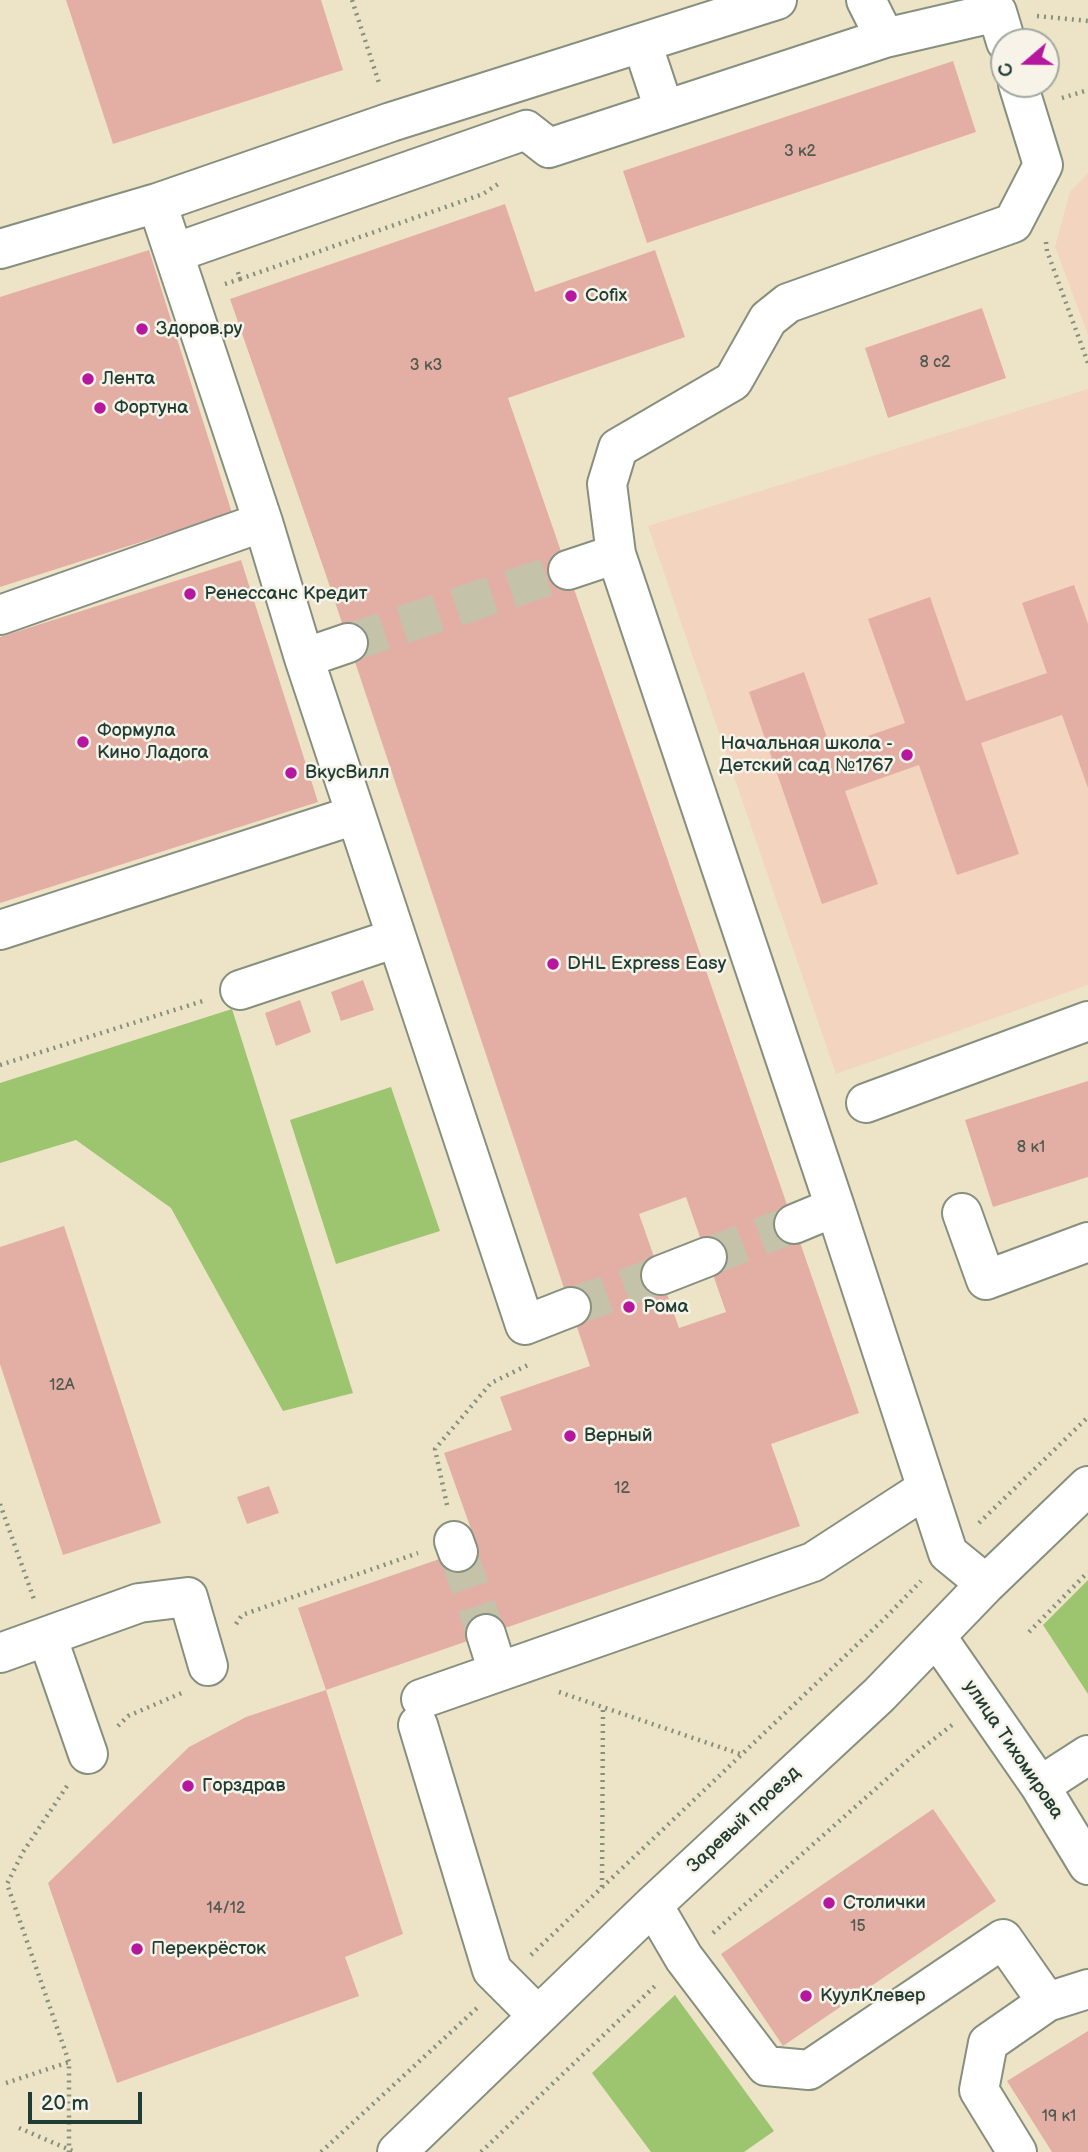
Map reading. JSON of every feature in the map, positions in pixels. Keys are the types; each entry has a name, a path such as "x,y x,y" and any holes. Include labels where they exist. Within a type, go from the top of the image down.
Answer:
{"street":[{"path":"0,249 158,203 391,122 777,0"},
{"path":"866,0 885,38"},
{"path":"174,253 526,130 549,148 885,38 1007,18"},
{"path":"642,43 664,109"},
{"path":"986,1584 948,1553 616,554 607,484 618,448 733,381 768,319 788,303 1013,223 1043,165 1022,98"},
{"path":"158,203 263,522 355,815 526,1325 571,1307"},
{"path":"0,615 263,522"},
{"path":"568,570 616,554"},
{"path":"304,658 348,643"},
{"path":"0,930 355,815"},
{"path":"240,990 396,938"},
{"path":"866,1103 1088,1021"},
{"path":"794,1224 835,1207"},
{"path":"962,1213 986,1280 1088,1242"},
{"path":"661,1275 707,1257"},
{"name":"Заревый проезд","path":"397,2152 653,1905 879,1695 986,1584 1088,1486"},
{"path":"538,2016 492,1970 419,1712 498,1672 813,1562 927,1488"},
{"path":"0,1653 139,1603 188,1597 208,1666"},
{"path":"486,1634 498,1672"},
{"path":"47,1636 88,1754"},
{"name":"улица Тихомирова","path":"936,1636 1040,1786 1088,1865"},
{"path":"1040,1786 1088,1755"},
{"path":"653,1905 684,1958 766,2066 809,2070 1003,1939 1047,2002"},
{"path":"1017,2152 979,2090 988,2043 1047,2002 1088,1989"}],"path":[{"path":"352,0 391,122"},
{"path":"1007,18 1088,21"},
{"path":"240,279 483,194 549,148"},
{"path":"1046,239 1046,251 1088,363"},
{"path":"0,1065 240,990"},
{"path":"321,2152 504,1982 740,1754 886,1618 948,1553 1088,1417"},
{"path":"0,1504 47,1636"},
{"path":"1029,1632 1088,1572"},
{"path":"242,1615 280,1601"},
{"path":"553,1690 740,1754"},
{"path":"19,2128 71,2151 69,2062 7,1884 23,1852 88,1754 128,1716 181,1694"},
{"path":"602,1887 603,1707"},
{"path":"6,2083 69,2062"}],"shaded area":[{"path":"1088,173 1088,335 1055,247 1070,192"},
{"name":"Начальная школа - Детский сад №1767","path":"1088,389 1088,985 836,1074 648,526"}],"green space":[{"path":"232,1009 353,1393 283,1411 171,1208 76,1140 0,1163 0,1083"},
{"path":"391,1087 440,1231 336,1264 290,1120"},
{"path":"1088,1580 1088,1694 1043,1625"},
{"path":"675,1995 774,2131 744,2152 651,2152 592,2073"}],"building":[{"path":"66,0 321,0 343,70 113,144"},
{"path":"953,61 976,132 647,243 623,171"},
{"path":"505,204 535,292 655,250 685,337 508,398 859,1413 771,1444 800,1526 326,1690 298,1608 477,1546 444,1453 512,1430 500,1397 590,1366 326,575 230,299","holes":["686,1197 726,1312 679,1328 639,1214"]},
{"name":"Фортуна","path":"149,250 232,513 0,587 0,297"},
{"path":"982,308 1006,378 888,418 865,348"},
{"path":"241,560 318,802 0,903 0,637"},
{"path":"1074,585 1088,624 1088,788 1062,715 981,743 1019,854 957,875 919,765 845,791 878,884 822,904 749,692 804,672 831,749 905,723 868,619 930,597 966,701 1047,673 1022,603"},
{"path":"363,980 374,1010 341,1021 331,992"},
{"path":"300,1000 311,1032 276,1046 265,1013"},
{"path":"1088,1081 1088,1177 993,1207 965,1120"},
{"path":"64,1226 161,1523 63,1555 0,1364 0,1247"},
{"path":"269,1486 279,1513 247,1524 237,1497"},
{"path":"326,1690 403,1934 345,1957 359,1996 117,2083 48,1883 189,1747 246,1717"},
{"path":"933,1809 996,1901 783,2046 721,1954"},
{"path":"1088,2031 1088,2152 1052,2152 1007,2081"}],"tunnel":[{"path":"348,643 568,570"},
{"path":"707,1257 794,1224"},
{"path":"571,1307 661,1275"},
{"path":"458,1552 486,1634"}],"place":[{"name":"Cofix","path":"571,296"},
{"name":"Здоров.ру","path":"142,329"},
{"name":"Лента","path":"88,379"},
{"name":"Фортуна","path":"100,408"},
{"name":"Ренессанс Кредит","path":"190,594"},
{"name":"Формула Кино Ладога","path":"83,742"},
{"name":"Начальная школа - Детский сад №1767","path":"907,755"},
{"name":"ВкусВилл","path":"291,773"},
{"name":"DHL Express Easy","path":"553,964"},
{"name":"Рома","path":"629,1307"},
{"name":"Верный","path":"570,1436"},
{"name":"Горздрав","path":"188,1786"},
{"name":"Столички","path":"829,1903"},
{"name":"Перекрёсток","path":"137,1949"},
{"name":"КуулКлевер","path":"806,1996"}]}
